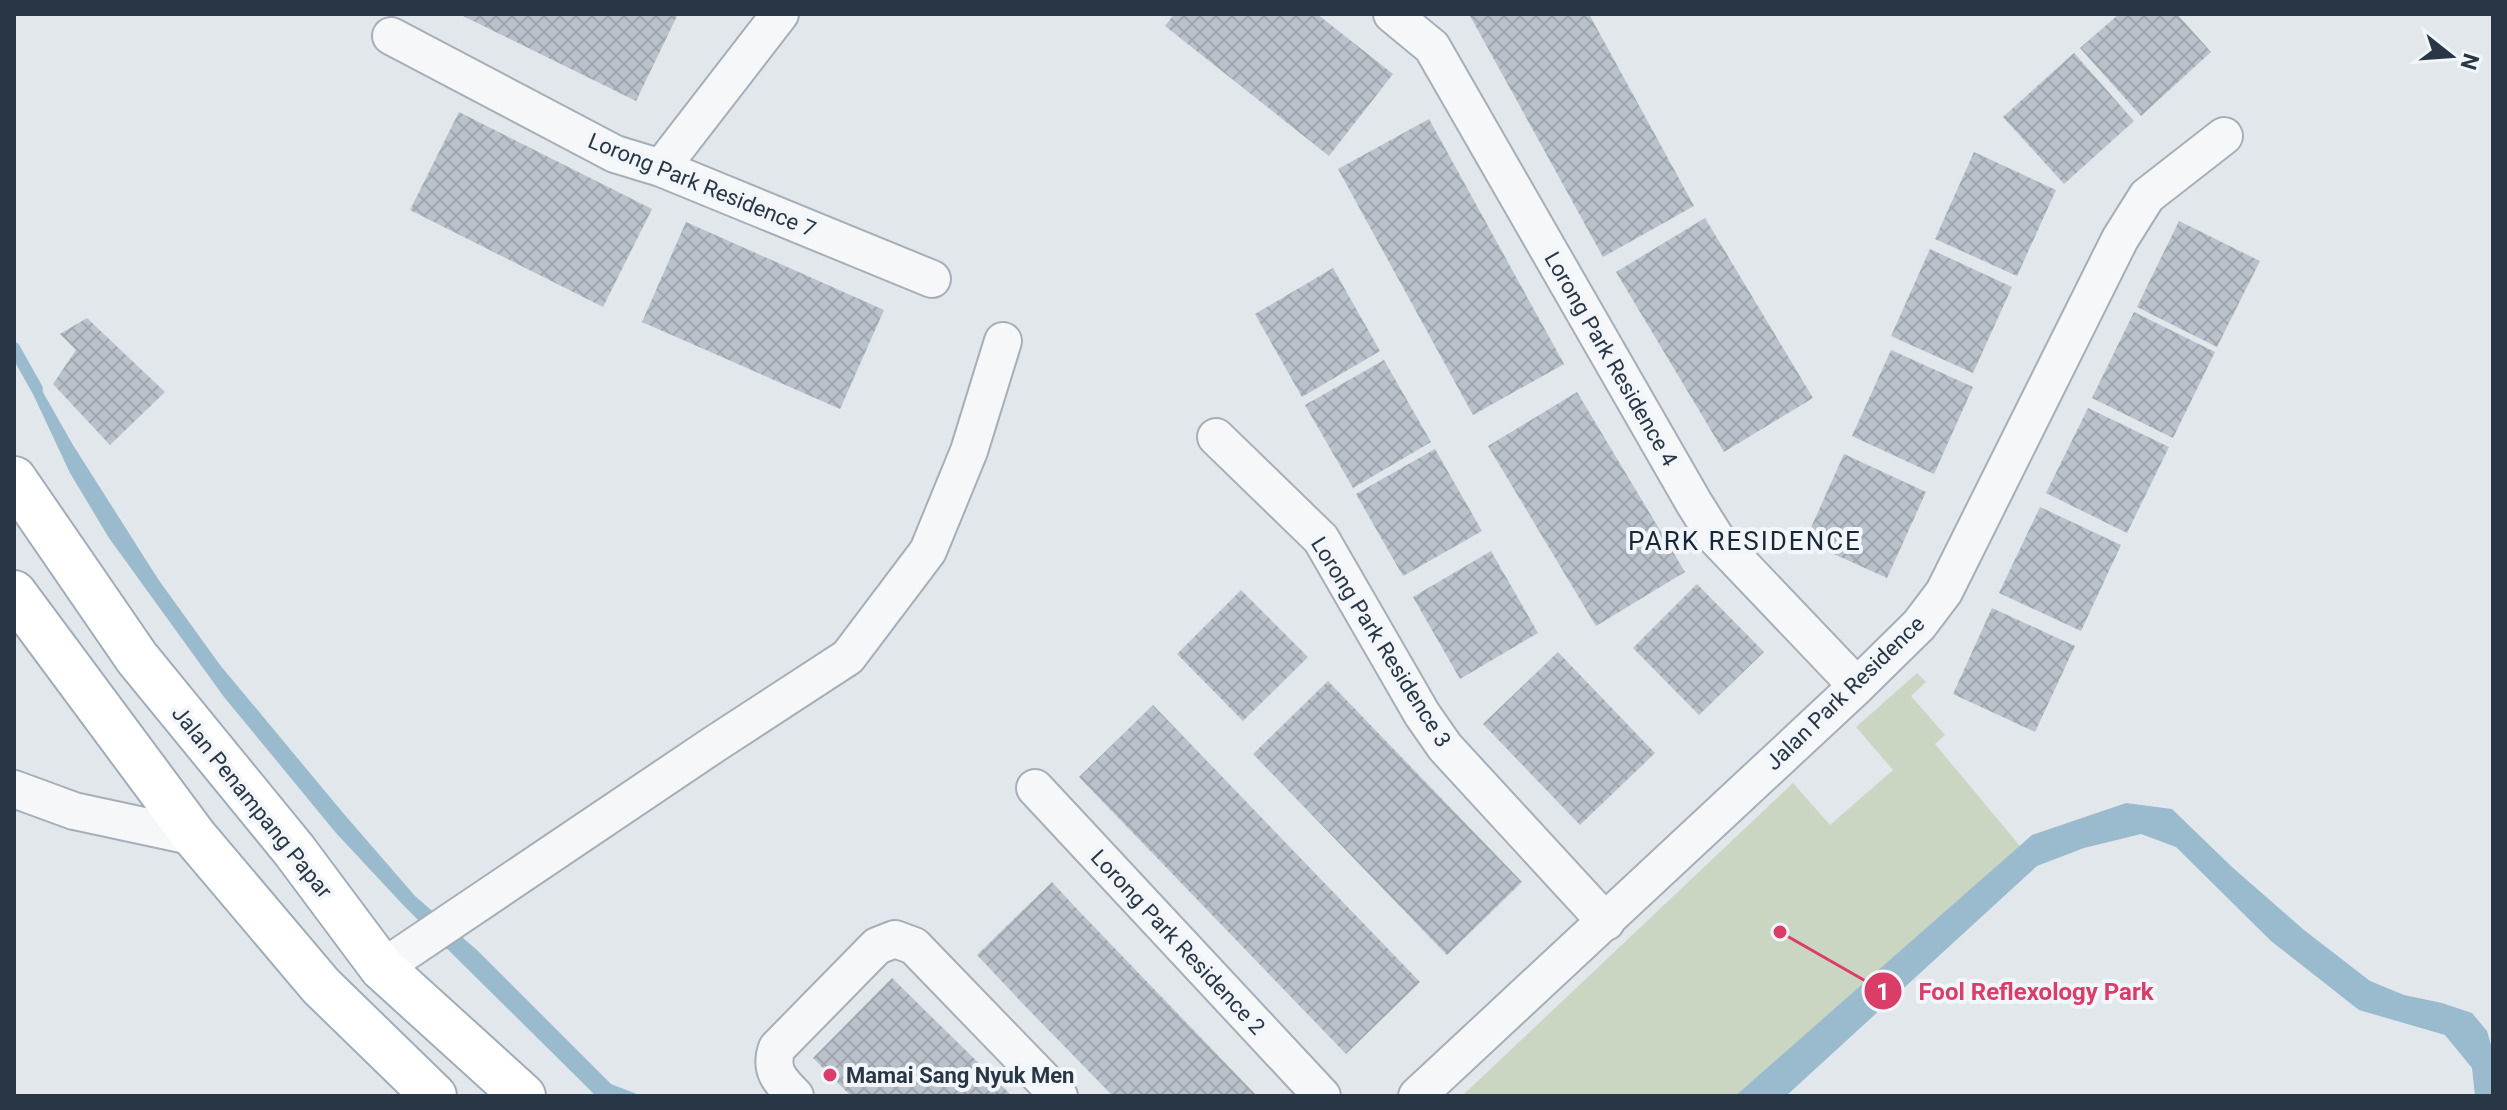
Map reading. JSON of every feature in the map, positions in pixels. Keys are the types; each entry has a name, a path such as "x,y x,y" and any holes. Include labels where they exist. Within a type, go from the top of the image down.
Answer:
{"main road":[{"name":"Jalan Penampang Papar","path":"14,479 137,658 294,850 382,968 523,1096"},
{"path":"14,593 195,837 321,986 434,1096"}],"street":[{"path":"661,168 780,14"},
{"name":"Lorong Park Residence 4","path":"1392,14 1432,47 1716,538 1857,686"},
{"name":"Lorong Park Residence 7","path":"391,36 615,154 661,168 932,279"},
{"name":"Jalan Park Residence","path":"1417,1096 1606,922 1919,625 1944,592 2120,239 2147,196 2224,136"},
{"path":"382,968 848,657 928,551 969,451 1003,341"},
{"name":"Lorong Park Residence 3","path":"1216,437 1321,539 1422,714 1445,747 1606,922"},
{"name":"Lorong Park Residence 2","path":"1035,788 1322,1096"},
{"path":"14,789 74,811 195,837"},
{"path":"795,1096 775,1073 773,1064 777,1048 877,946 895,939 914,946 1059,1096"}],"green space":[{"path":"1917,673 1926,682 1911,696 1945,735 1935,744 2020,846 1735,1096 1462,1096 1793,783 1830,825 1893,770 1856,727"}],"water":[{"path":"40,387 158,579 220,665 344,814 415,896 478,951 611,1084 642,1096 596,1096 405,907 336,833 224,697 109,538 70,473 32,392"},
{"path":"2126,803 2172,809 2304,930 2370,981 2404,995 2472,1013 2487,1031 2493,1052 2493,1096 2475,1096 2472,1068 2445,1035 2359,1010 2271,941 2176,847 2141,834 2084,848 2037,866 1786,1096 1735,1096 2032,835"}],"building":[{"path":"459,14 678,14 636,101"},
{"path":"1174,14 1317,14 1393,74 1329,156 1165,26"},
{"path":"1469,14 1589,14 1694,206 1603,257"},
{"path":"2119,14 2177,14 2211,52 2141,116 2080,48"},
{"path":"2074,53 2134,121 2064,184 2003,117"},
{"path":"459,112 652,209 603,307 410,210"},
{"path":"1429,119 1564,364 1473,415 1338,169"},
{"path":"1974,152 2056,190 2017,276 1935,239"},
{"path":"1705,218 1813,398 1724,452 1616,272"},
{"path":"2179,221 2260,261 2217,347 2137,307"},
{"path":"686,222 884,310 840,409 642,322"},
{"path":"1930,249 2012,287 1973,373 1891,336"},
{"path":"1333,268 1380,351 1302,397 1255,314"},
{"path":"2134,312 2215,352 2173,438 2092,398"},
{"path":"87,318 165,392 110,445 53,384 76,350 60,334"},
{"path":"1891,350 1973,387 1934,474 1852,436"},
{"path":"1384,360 1431,442 1353,488 1305,405"},
{"path":"1577,392 1685,572 1596,626 1488,446"},
{"path":"2088,408 2169,447 2127,533 2046,493"},
{"path":"1435,449 1482,531 1403,576 1356,494"},
{"path":"1844,454 1926,492 1887,578 1805,541"},
{"path":"2040,507 2121,545 2081,631 1999,593"},
{"path":"1491,551 1538,633 1460,679 1413,597"},
{"path":"1697,584 1764,652 1699,715 1633,648"},
{"path":"1241,590 1308,657 1243,721 1177,654"},
{"path":"1992,608 2075,646 2035,732 1953,694"},
{"path":"1558,652 1655,753 1580,825 1483,724"},
{"path":"1328,681 1522,882 1447,955 1253,754"},
{"path":"1153,705 1420,982 1346,1054 1079,777"},
{"path":"1052,882 1257,1096 1113,1096 1025,1006 977,955"},
{"path":"892,978 1012,1096 851,1096 813,1058"}],"waterway":[{"path":"14,348 37,389"}],"place":[{"name":"Fool Reflexology Park","path":"1780,932"},
{"name":"Mamai Sang Nyuk Men","path":"830,1075"}],"district":[{"name":"PARK RESIDENCE","path":"1745,541"}]}
